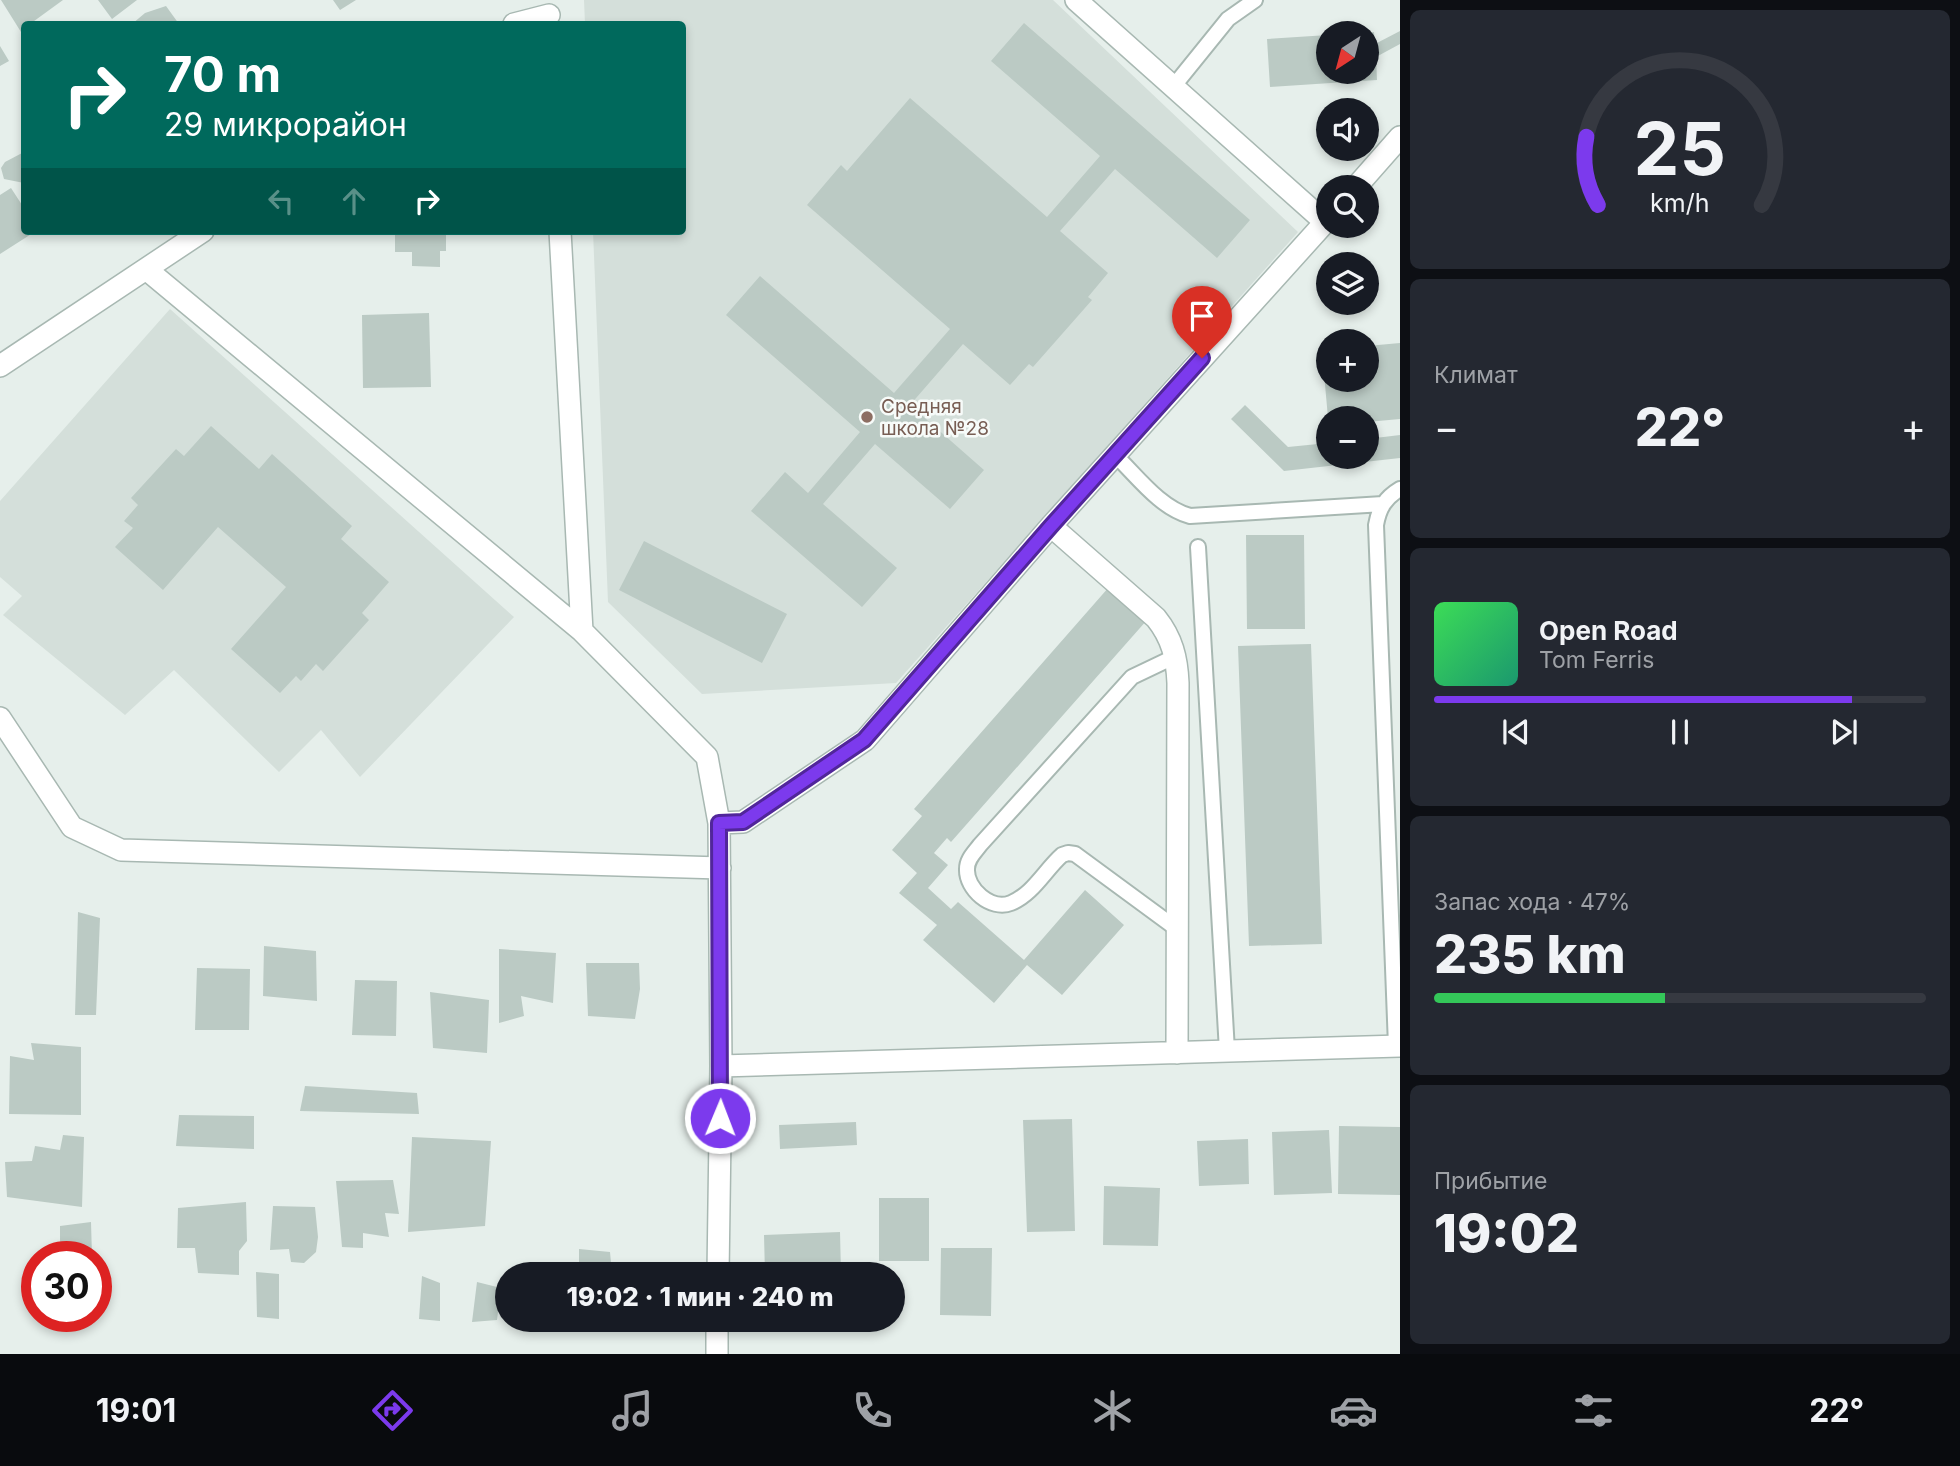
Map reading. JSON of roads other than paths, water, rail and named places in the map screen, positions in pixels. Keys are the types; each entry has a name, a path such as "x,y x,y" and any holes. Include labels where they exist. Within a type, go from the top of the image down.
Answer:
{"street":[{"path":"1076,0 1316,210"},
{"path":"523,21 548,13"},
{"path":"1368,175 1398,144"},
{"path":"719,823 743,822 864,740 1051,526 1316,232"},
{"path":"0,366 197,235"},
{"path":"560,235 582,631"},
{"path":"146,269 582,631 707,757 719,823 720,868 718,1262"},
{"path":"1051,526 1156,618 1167,631 1176,656 1177,1053"},
{"path":"0,718 72,827 121,850 720,868"},
{"path":"721,1066 1398,1046"},
{"path":"717,1332 717,1354"}],"lane":[{"path":"1173,87 1228,19 1255,0"},
{"path":"1115,455 1165,503 1181,514 1191,516 1382,504"},
{"path":"1398,1046 1376,525 1382,504 1400,489"},
{"path":"1198,547 1227,1051"},
{"path":"1176,656 1132,677 979,845 968,860 967,870 974,889 990,902 1000,906 1010,904 1027,892 1062,855 1075,854 1177,929"}],"place":[{"name":"Средняя школа №28","path":"867,417"}]}
